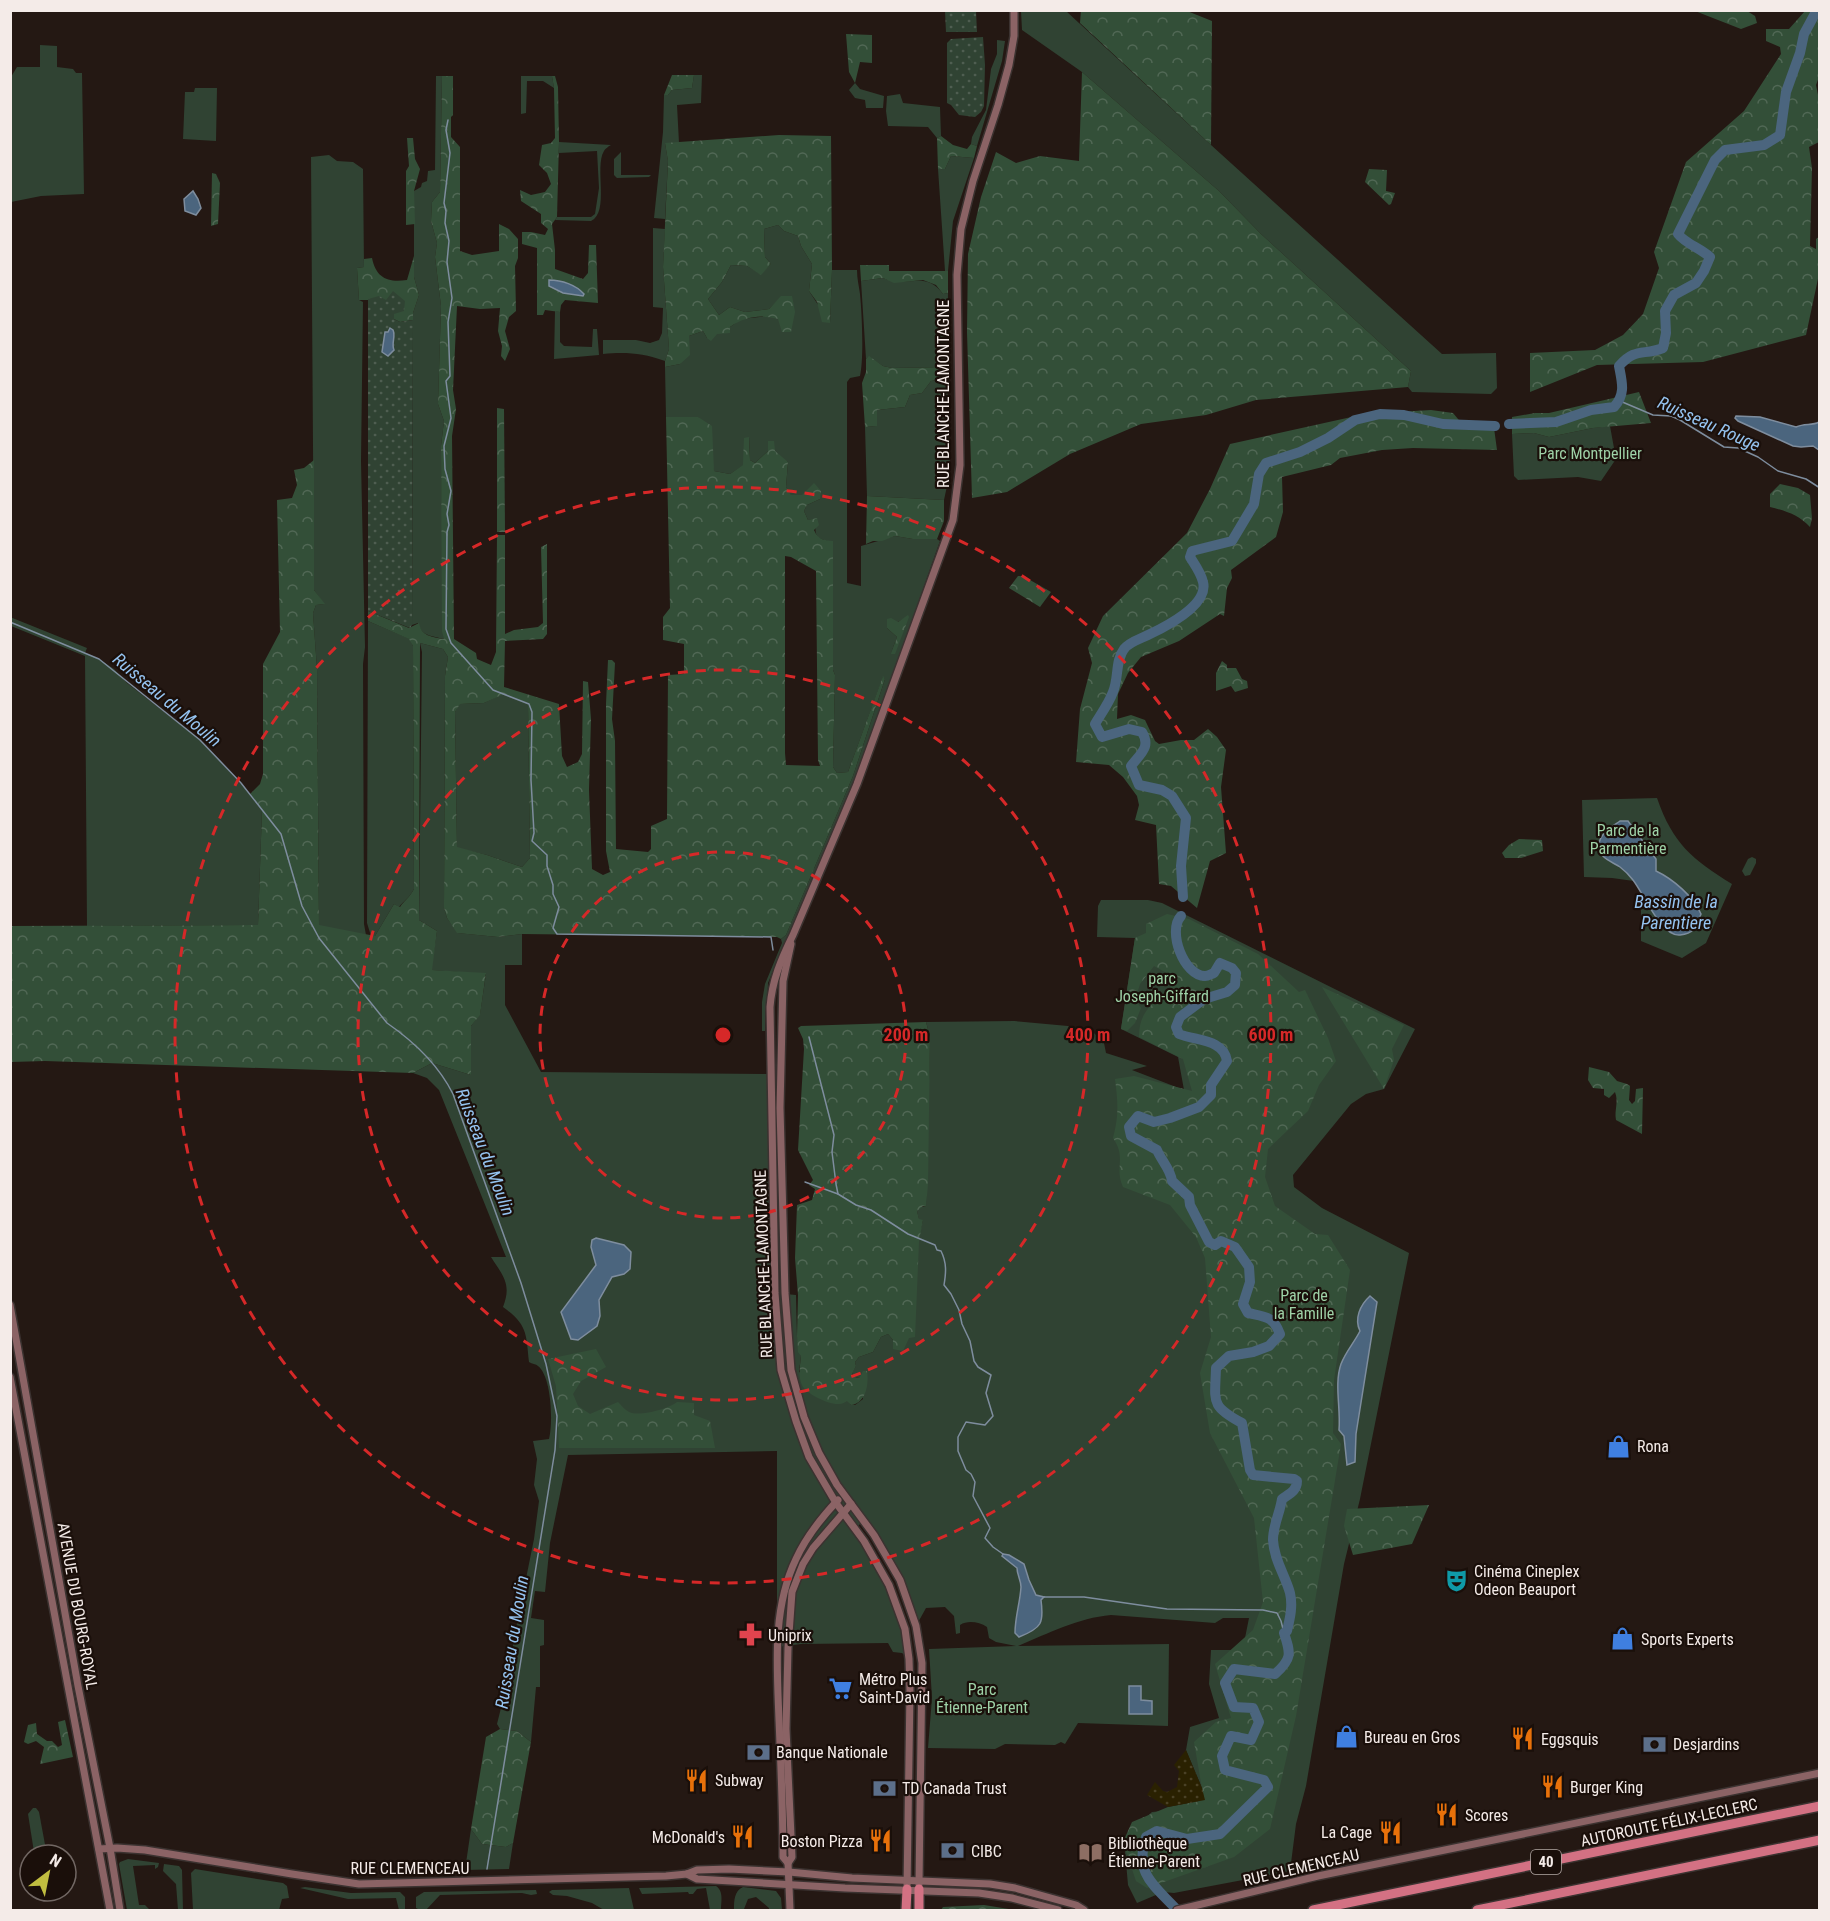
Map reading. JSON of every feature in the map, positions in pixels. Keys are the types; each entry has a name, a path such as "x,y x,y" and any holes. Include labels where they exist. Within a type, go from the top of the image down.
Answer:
{"highway":[{"name":"AUTOROUTE FÉLIX-LECLERC","path":"1313,1911 1820,1806"},
{"name":"40","path":"1477,1911 1820,1840"},
{"path":"906,1911 907,1884"},
{"path":"919,1885 919,1911"}],"street":[{"name":"RUE BLANCHE-LAMONTAGNE","path":"907,1884 910,1670 905,1629 889,1585 864,1541 836,1503 809,1456 781,1370 775,1293 771,988 781,959 857,784 953,520 960,465 957,275 961,229 972,181 1009,65 1014,36 1014,10"},
{"name":"RUE BLANCHE-LAMONTAGNE","path":"793,935 782,989 780,1108 785,1293 790,1370 807,1426 819,1453 843,1494 874,1535 900,1580 916,1626 922,1663 919,1885"},
{"name":"AVENUE DU BOURG-ROYAL","path":"10,1305 120,1911"},
{"name":"AVENUE DU BOURG-ROYAL","path":"10,1377 110,1911"},
{"path":"790,1911 788,1868 783,1857 777,1647 780,1613 784,1590 805,1541 843,1494"},
{"path":"788,1868 792,1857 786,1729 792,1592 808,1556 850,1504"},
{"name":"RUE CLEMENCEAU","path":"1177,1911 1340,1872 1820,1773"},
{"name":"RUE CLEMENCEAU","path":"99,1849 145,1850 359,1884 666,1876 687,1874 697,1870 788,1868 1001,1896 1058,1911"},
{"name":"RUE CLEMENCEAU","path":"687,1874 697,1879 845,1888 907,1884"},
{"name":"RUE CLEMENCEAU","path":"919,1885 990,1884 1015,1888 1076,1905 1084,1911"}],"green space":[{"path":"1081,10 1187,11 1212,21 1211,145 1080,23"},
{"path":"945,11 976,11 977,32 946,32"},
{"path":"1021,11 1066,11 1442,354 1496,353 1497,388 1491,394 1412,392 1408,387 1411,371 1261,234 1219,191 1082,72 1022,30"},
{"path":"1695,11 1747,11 1755,16 1757,23 1741,29"},
{"path":"1805,11 1811,11 1820,18 1819,77 1816,85 1819,100 1819,142 1809,147 1812,168 1810,246 1816,249 1816,239 1819,237 1819,274 1806,335 1703,362 1597,365 1530,392 1530,353 1595,350 1623,335 1643,314 1659,268 1654,252 1686,162 1744,111 1781,54 1780,47 1766,41 1766,29 1789,29"},
{"path":"846,34 872,35 872,63 860,62 855,83 849,72"},
{"path":"983,37 984,106 975,117 959,115 947,103 947,43 951,39"},
{"path":"997,40 1005,41 1002,61 977,146 971,144 972,137 986,110 991,69 997,54"},
{"path":"40,45 57,46 57,67 82,73 84,194 41,196 11,202 11,77 17,67 40,67"},
{"path":"1082,72 1219,191 1261,234 1411,371 1408,387 1256,400 1206,415 1141,424 1070,454 1007,492 972,498 967,332 968,254 981,197 996,152 1016,163 1040,156 1079,161"},
{"path":"672,75 694,75 692,88 672,90 668,95 664,95"},
{"path":"694,75 702,75 701,103 677,105 679,143 665,143 668,161 665,219 654,218 663,132 664,95 668,95 672,90 692,88"},
{"path":"436,76 442,76 440,192 432,202 431,221 437,243 435,257 441,306 438,404 444,421 441,446 444,639 424,633 418,623 412,625 413,313 419,295 414,277 414,191 427,181 428,171 435,170"},
{"path":"442,76 453,76 451,137 460,147 460,251 472,255 499,251 499,224 509,229 518,239 518,258 515,266 516,311 509,317 505,331 510,349 505,361 501,356 502,346 498,331 500,308 480,309 457,306 453,390 456,409 452,436 454,639 476,653 477,659 491,665 496,652 497,535 505,535 505,634 514,630 538,627 543,623 541,547 547,544 547,634 543,639 505,641 504,687 559,704 562,756 567,767 578,762 582,754 583,681 588,682 591,719 589,790 592,869 603,875 610,872 606,851 608,660 615,663 612,719 615,741 616,849 648,852 651,849 651,826 667,819 668,675 684,674 684,644 663,640 663,617 670,608 666,417 698,417 712,426 714,471 730,474 743,465 744,438 749,437 750,460 755,463 768,451 768,441 774,441 775,451 788,462 786,487 791,495 802,495 814,483 821,491 820,499 807,505 804,511 808,520 817,518 819,525 814,530 817,536 833,541 833,670 835,675 833,767 837,773 848,772 883,676 885,679 853,776 786,935 781,939 777,937 522,934 498,937 457,933 447,918 444,908 445,676 448,657 443,649 420,643 419,920 437,931 432,970 486,973 480,1015 471,1026 471,1075 432,1063 413,1073 45,1061 11,1062 10,926 258,925 262,810 250,794 260,784 263,774 263,664 280,632 277,500 292,498 297,485 294,470 304,468 314,460 314,590 325,604 316,605 313,613 317,669 319,925 375,936 394,904 400,907 414,889 413,646 409,639 368,621 368,611 409,628 419,623 425,633 444,639 442,631 441,446 444,421 438,404 441,306 435,257 437,243 431,221 432,202 440,192","holes":["785,556 816,571 818,760 820,766 786,765","504,694 528,703 530,858 522,867 457,847 455,712 460,704 484,703"]},
{"path":"521,76 552,76 554,88 543,81 527,81 526,113 521,114"},
{"path":"552,76 555,76 558,87 559,142 557,217 552,224 555,269 583,279 588,273 589,245 596,245 598,303 565,300 560,312 545,310 543,315 537,315 537,248 522,244 522,232 545,235 548,229 541,223 541,214 521,201 520,190 531,195 545,192 551,184 547,173 539,165 542,145 551,143 555,138"},
{"path":"855,83 860,89 884,96 883,108 866,108 865,100 855,98 849,90"},
{"path":"195,88 217,88 216,141 183,139 185,92 194,92"},
{"path":"900,94 903,103 940,107 941,136 937,138 928,127 888,126 887,96"},
{"path":"779,135 831,136 830,323 822,322 817,302 809,291 812,264 798,236 784,231 778,225 764,229 765,257 771,264 761,275 747,266 731,265 722,282 708,299 719,315 730,307 745,312 769,309 781,296 792,296 795,312 791,332 782,332 778,319 765,317 747,319 735,324 730,327 730,333 717,334 711,341 703,331 689,336 690,355 680,364 665,367 669,349 663,267 668,161 665,143"},
{"path":"941,136 953,145 967,149 971,144 977,146 974,158 951,156 945,169 938,169 937,138"},
{"path":"407,138 413,138 415,159 420,169 414,191 415,224 406,225 406,171 409,166"},
{"path":"559,142 611,145 601,158 600,209 591,221 555,220 557,217 591,217 595,214 599,188 597,151 559,153"},
{"path":"621,152 621,175 651,175 649,177 617,178 614,175 614,159"},
{"path":"329,155 337,161 353,162 363,169 364,267 357,268 359,300 363,302 361,461 365,647 363,664 364,924 366,935 319,926 317,669 313,613 316,605 324,604 314,590 311,157"},
{"path":"951,156 974,158 953,221 948,271 945,271 938,169 945,169"},
{"path":"1369,169 1387,170 1386,191 1395,193 1391,204 1389,205 1365,182"},
{"path":"212,173 216,174 220,183 218,224 211,226"},
{"path":"778,225 784,231 798,236 812,264 809,291 830,323 832,270 857,270 862,358 860,376 850,378 847,382 847,583 861,586 861,546 895,536 940,541 855,782 768,983 765,1031 762,1031 762,1002 765,984 782,943 781,939 786,935 853,776 885,679 883,677 848,772 837,773 833,767 835,675 833,670 833,542 817,536 815,529 817,519 808,520 804,511 807,505 820,499 802,495 791,496 786,487 788,462 768,451 755,463 750,460 749,437 744,465 730,474 714,471 698,417 666,417 665,367 680,364 689,336 703,331 707,338 741,319 768,316 778,318 781,297 769,309 745,312 730,307 719,315 708,299 722,282 731,265 747,266 761,274 771,264 765,257 764,229","holes":["905,618 891,653 897,637 887,628"]},
{"path":"653,228 665,229 663,267 669,349 665,361 634,354 603,354 603,340 636,340 650,343 659,340 662,333 663,308 653,307"},
{"path":"414,256 414,277 419,295 413,320 400,322 394,319 386,300 359,300 357,268 364,267 364,259 372,258 376,270 384,278 400,281 407,280"},
{"path":"860,265 889,265 889,271 948,271 948,293 943,294 936,285 923,280 894,283 883,278 861,281"},
{"path":"883,278 900,282 929,282 943,294 948,293 947,367 892,368 883,366 869,357 866,359 861,281"},
{"path":"393,291 405,301 404,311 394,314 394,319 400,322 413,320 412,625 410,628 368,611 368,299 379,296 386,300"},
{"path":"555,311 560,312 560,342 564,346 592,347 593,329 597,329 599,355 554,359"},
{"path":"869,356 883,366 892,368 947,367 947,378 931,381 922,393 910,395 905,407 877,410 877,426 865,427 862,383 866,372 866,359"},
{"path":"947,378 950,472 944,500 867,496 865,427 876,426 877,410 905,407 910,395 922,393 931,381"},
{"path":"1639,392 1651,423 1593,428 1549,437 1534,433 1512,434 1512,417 1549,413"},
{"path":"497,408 504,409 505,532 497,532"},
{"path":"1431,410 1453,413 1463,425 1494,428 1497,450 1413,448 1382,450 1340,458 1331,465 1282,477 1283,512 1276,537 1231,570 1232,578 1227,588 1224,616 1220,614 1179,641 1141,657 1128,673 1118,694 1117,719 1131,715 1145,720 1155,741 1159,744 1194,740 1208,729 1226,750 1221,787 1226,853 1210,861 1197,908 1171,886 1159,884 1156,825 1135,820 1139,805 1137,796 1123,777 1109,765 1076,762 1080,709 1092,663 1088,648 1103,616 1187,533 1230,444 1365,414"},
{"name":"Parc Montpellier","path":"1610,426 1616,459 1601,481 1578,477 1518,480 1514,476 1512,434 1534,433 1549,437"},
{"path":"1780,484 1798,488 1810,495 1812,518 1810,527 1792,514 1770,507 1770,494"},
{"path":"867,496 944,500 944,521 937,539 895,536 866,544"},
{"path":"1018,576 1023,576 1051,592 1040,607 1009,588"},
{"path":"908,615 895,654 891,654 897,637 887,628 887,619 891,618 898,622"},
{"path":"10,617 87,648 85,653 114,669 127,683 200,740 250,794 262,810 258,925 87,926 85,656 11,626"},
{"path":"368,621 410,639 413,646 414,889 399,907 394,904 375,936 371,936 367,923"},
{"path":"420,643 443,649 448,657 445,676 444,908 447,918 458,933 498,937 522,934 522,965 505,965 505,1005 541,1072 771,1074 775,1293 796,1295 797,1336 801,1356 799,1372 851,1405 863,1399 860,1377 855,1378 852,1373 856,1366 855,1362 859,1357 873,1352 881,1337 888,1334 893,1340 923,1220 919,1220 917,1211 920,1207 926,1206 930,1037 926,1022 1014,1021 1068,1026 1093,1032 1104,1043 1106,1053 1147,1066 1132,1070 1184,1090 1178,1057 1121,1029 1135,938 1097,937 1098,906 1101,900 1148,900 1162,903 1415,1029 1384,1089 1366,1094 1351,1104 1293,1175 1294,1187 1322,1208 1409,1253 1360,1499 1344,1564 1306,1786 1296,1824 1290,1871 1174,1893 1163,1892 1137,1903 1128,1885 1125,1851 1138,1824 1152,1812 1196,1808 1202,1788 1186,1750 1190,1727 1219,1718 1209,1684 1211,1650 1235,1650 1244,1643 1249,1618 1223,1618 1215,1623 1111,1615 1075,1623 1018,1646 1169,1644 1168,1726 1078,1723 1065,1744 1061,1742 1055,1745 1005,1744 995,1749 928,1748 932,1698 929,1649 1016,1646 996,1642 989,1638 987,1627 977,1623 966,1622 960,1625 960,1633 956,1634 954,1616 945,1607 926,1608 916,1626 900,1580 863,1521 855,1529 889,1585 905,1629 909,1659 902,1653 893,1652 888,1643 801,1644 777,1647 777,1451 568,1455 550,1543 545,1592 535,1591 531,1618 544,1620 544,1645 540,1646 540,1687 536,1687 531,1742 517,1731 500,1729 497,1724 506,1688 539,1501 534,1485 537,1459 533,1441 549,1439 550,1401 543,1372 537,1365 529,1362 526,1337 521,1325 503,1307 507,1292 505,1280 491,1257 506,1257 439,1090 427,1078 413,1073 432,1063 471,1075 471,1026 480,1014 486,974 431,970 437,931 419,920 422,652"},
{"path":"1222,661 1227,668 1236,668 1242,679 1247,681 1248,688 1235,692 1231,686 1216,691 1216,673"},
{"path":"504,693 528,703 530,858 522,867 457,848 455,712 459,704 484,703"},
{"name":"Parc de la Parmentière","path":"1657,798 1677,839 1695,858 1732,884 1706,943 1682,958 1641,941 1641,882 1584,877 1582,800"},
{"path":"1519,839 1542,840 1543,851 1521,858 1505,858 1502,853"},
{"path":"1752,857 1756,859 1756,863 1750,875 1745,876 1742,871 1748,859"},
{"name":"Parc de la Famille","path":"1167,914 1189,919 1258,954 1299,992 1305,990 1328,1038 1336,1061 1319,1085 1308,1111 1268,1149 1265,1177 1275,1206 1315,1234 1328,1235 1350,1270 1334,1380 1333,1433 1341,1444 1296,1716 1270,1829 1234,1857 1147,1888 1136,1881 1123,1842 1132,1822 1168,1807 1204,1800 1194,1742 1216,1722 1231,1718 1215,1664 1253,1630 1263,1602 1254,1518 1210,1433 1200,1373 1211,1337 1205,1258 1196,1237 1170,1205 1123,1187 1119,1151 1113,1138 1117,1109 1115,1079 1134,1076 1192,1091 1183,1059 1139,1037 1139,1029 1146,1011 1168,994 1172,982 1165,972 1154,966 1140,984 1135,1000 1141,1008 1135,1023 1127,1031 1121,1029 1135,938 1146,933 1146,924"},
{"path":"1322,987 1404,1025 1392,1049 1394,1060 1384,1089"},
{"path":"926,1022 930,1037 928,1184 926,1206 917,1211 919,1219 923,1220 919,1241 915,1337 909,1338 903,1351 893,1349 893,1340 888,1334 881,1337 873,1352 859,1357 855,1362 856,1366 852,1374 856,1378 860,1377 863,1371 867,1371 867,1387 860,1401 851,1405 847,1401 840,1404 829,1403 812,1395 804,1388 800,1375 801,1356 798,1352 798,1295 795,1258 797,1205 812,1200 815,1189 809,1185 813,1180 798,1150 804,1049 798,1028 801,1026"},
{"path":"1589,1067 1609,1072 1617,1081 1630,1086 1629,1100 1632,1104 1635,1101 1636,1089 1643,1088 1642,1134 1616,1120 1615,1092 1609,1098 1604,1095 1604,1089 1593,1088 1588,1080"},
{"path":"596,1349 606,1367 581,1381 573,1394 578,1406 590,1414 618,1402 629,1412 640,1414 661,1410 677,1402 694,1403 694,1415 710,1421 715,1448 559,1448 556,1386 548,1359"},
{"path":"1429,1505 1412,1544 1353,1555 1344,1526 1347,1509"},
{"path":"65,1720 73,1757 40,1764 44,1747 36,1741 28,1744 24,1742 28,1725 36,1723 37,1734 47,1741 52,1741 58,1747 62,1745 58,1722"},
{"path":"500,1729 517,1731 531,1742 513,1843 506,1847 482,1844 471,1829 486,1737"},
{"path":"33,1808 39,1812 45,1843 33,1843 28,1814"},
{"path":"471,1829 482,1844 506,1847 513,1843 509,1869 465,1870"},
{"path":"128,1859 159,1863 155,1869 155,1865 133,1866 139,1905 145,1905 150,1910 127,1910 119,1864"},
{"path":"164,1864 179,1866 182,1870 183,1910 178,1910 176,1884 163,1871"},
{"path":"195,1869 283,1883 287,1886 289,1898 282,1899 279,1910 193,1910 191,1873"},
{"path":"716,1886 721,1894 721,1910 710,1910 706,1888 697,1889 693,1894 688,1892 642,1894 639,1888"},
{"path":"743,1887 776,1891 781,1898 782,1910 769,1910 756,1897 748,1899 744,1909 734,1910 736,1894"},
{"path":"300,1888 351,1893 400,1892 405,1897 405,1910 399,1910 396,1898 348,1899"},
{"path":"629,1888 634,1910 604,1910 592,1903 567,1896 553,1895 549,1892 552,1890"},
{"path":"536,1890 537,1894 531,1895 522,1893 440,1895 426,1910 416,1908 416,1897 424,1892"},
{"path":"984,1905 1015,1910 941,1910 943,1907"}],"sand":[{"path":"1186,1750 1205,1800 1168,1807 1147,1795 1155,1782 1167,1792 1177,1787 1179,1771 1174,1765"}],"water":[{"path":"193,191 201,208 196,215 185,211 184,199"},
{"path":"549,280 568,284 584,294 583,296 563,293 549,286"},
{"path":"390,328 394,333 394,350 388,356 382,352 385,332 388,332"},
{"path":"1736,416 1760,417 1796,427 1819,422 1819,450 1813,446 1793,446 1738,421"},
{"name":"Bassin de la Parentiere","path":"1620,821 1628,821 1656,859 1656,871 1682,889 1698,908 1701,914 1692,931 1680,935 1673,934 1666,929 1632,878 1601,853 1599,845 1601,837"},
{"path":"596,1238 624,1245 631,1252 630,1269 624,1274 612,1277 599,1300 600,1316 597,1326 578,1340 571,1339 561,1312 596,1265 591,1247 592,1240"},
{"path":"1370,1296 1377,1302 1356,1434 1355,1462 1347,1465 1344,1436 1339,1430 1339,1372 1343,1359 1360,1331 1359,1312"},
{"path":"1003,1554 1024,1564 1036,1595 1044,1597 1041,1600 1040,1624 1033,1631 1019,1637 1015,1633 1021,1587 1017,1568 1002,1556"},
{"path":"1129,1686 1141,1686 1141,1700 1152,1701 1152,1714 1129,1714"}],"waterway":[{"path":"1509,424 1556,422 1591,410 1614,407 1622,393 1619,366 1630,356 1663,348 1666,333 1665,311 1674,295 1696,283 1710,257 1678,234 1715,160 1725,150 1764,145 1780,135 1786,92 1800,53 1804,34 1817,10"},
{"path":"448,120 446,130 450,153 444,203 449,241 447,262 452,298 448,322 450,376 446,381 451,418 444,446 445,469 451,491 447,514 449,525 446,629 451,643 493,690 529,704 532,712 531,780 534,833 532,841 547,855 553,894 559,907 553,928 557,934 771,937 773,950"},
{"name":"Ruisseau Rouge","path":"1620,401 1653,415 1671,416 1724,447 1738,448 1758,457 1778,471 1806,479 1820,488"},
{"path":"1183,897 1181,866 1186,818 1172,796 1162,790 1139,785 1131,766 1145,746 1145,737 1142,732 1129,729 1102,737 1095,724 1113,692 1119,659 1124,649 1174,621 1193,607 1203,591 1203,582 1190,557 1192,551 1232,541 1254,504 1259,474 1266,463 1300,452 1328,438 1355,420 1380,414 1404,415 1443,424 1495,426"},
{"name":"Ruisseau du Moulin","path":"10,622 99,659 200,740 241,783 281,834 302,906 319,938 387,1023 416,1046 433,1064 453,1094 521,1283 546,1364 557,1416 555,1450 487,1869"},
{"path":"1177,1910 1154,1886 1144,1870 1143,1850 1146,1837 1157,1831 1187,1839 1220,1834 1268,1787 1264,1780 1225,1770 1222,1756 1231,1736 1251,1740 1259,1722 1253,1708 1234,1707 1225,1683 1234,1669 1275,1674 1287,1660 1289,1651 1284,1633 1287,1631 1291,1598 1275,1554 1273,1540 1282,1499 1290,1494 1297,1484 1294,1479 1253,1475 1250,1470 1242,1423 1224,1412 1219,1407 1215,1396 1216,1368 1229,1356 1253,1352 1269,1346 1280,1334 1272,1320 1248,1313 1243,1304 1250,1282 1249,1267 1235,1247 1221,1241 1215,1245 1209,1242 1190,1205 1189,1197 1172,1181 1157,1150 1131,1136 1129,1127 1138,1116 1154,1122 1199,1107 1211,1095 1211,1085 1227,1061 1221,1048 1179,1034 1176,1027 1180,1017 1204,999 1227,992 1235,985 1236,973 1232,968 1220,963 1214,973 1206,976 1190,969 1184,961 1177,942 1177,923 1181,916"},
{"path":"809,1037 834,1135 832,1152 838,1194"},
{"path":"805,1182 838,1194 856,1205 871,1210 908,1234 935,1245 937,1250 941,1251 946,1268 944,1285 959,1310 962,1324 970,1341 974,1361 978,1367 991,1375 986,1393 993,1416 985,1425 966,1422 958,1437 958,1451 966,1470 975,1482 973,1496 990,1528 985,1538 1003,1554"},
{"path":"1044,1597 1084,1597 1167,1609 1263,1610 1277,1613 1284,1633"}],"place":[{"name":"Rona","path":"1619,1446"},
{"name":"Cinéma Cineplex Odeon Beauport","path":"1456,1580"},
{"name":"Uniprix","path":"750,1635"},
{"name":"Sports Experts","path":"1623,1639"},
{"name":"Métro Plus Saint-David","path":"841,1688"},
{"name":"Bureau en Gros","path":"1346,1737"},
{"name":"Eggsquis","path":"1523,1739"},
{"name":"Desjardins","path":"1655,1744"},
{"name":"Banque Nationale","path":"758,1752"},
{"name":"Subway","path":"697,1780"},
{"name":"Burger King","path":"1552,1787"},
{"name":"TD Canada Trust","path":"884,1788"},
{"name":"Scores","path":"1447,1815"},
{"name":"La Cage","path":"1390,1832"},
{"name":"McDonald's","path":"743,1837"},
{"name":"Boston Pizza","path":"881,1841"},
{"name":"CIBC","path":"953,1851"},
{"name":"Bibliothèque Étienne-Parent","path":"1090,1852"}],"park label":[{"name":"parc Joseph-Giffard","path":"1162,987"},
{"name":"Parc Étienne-Parent","path":"982,1698"}]}
